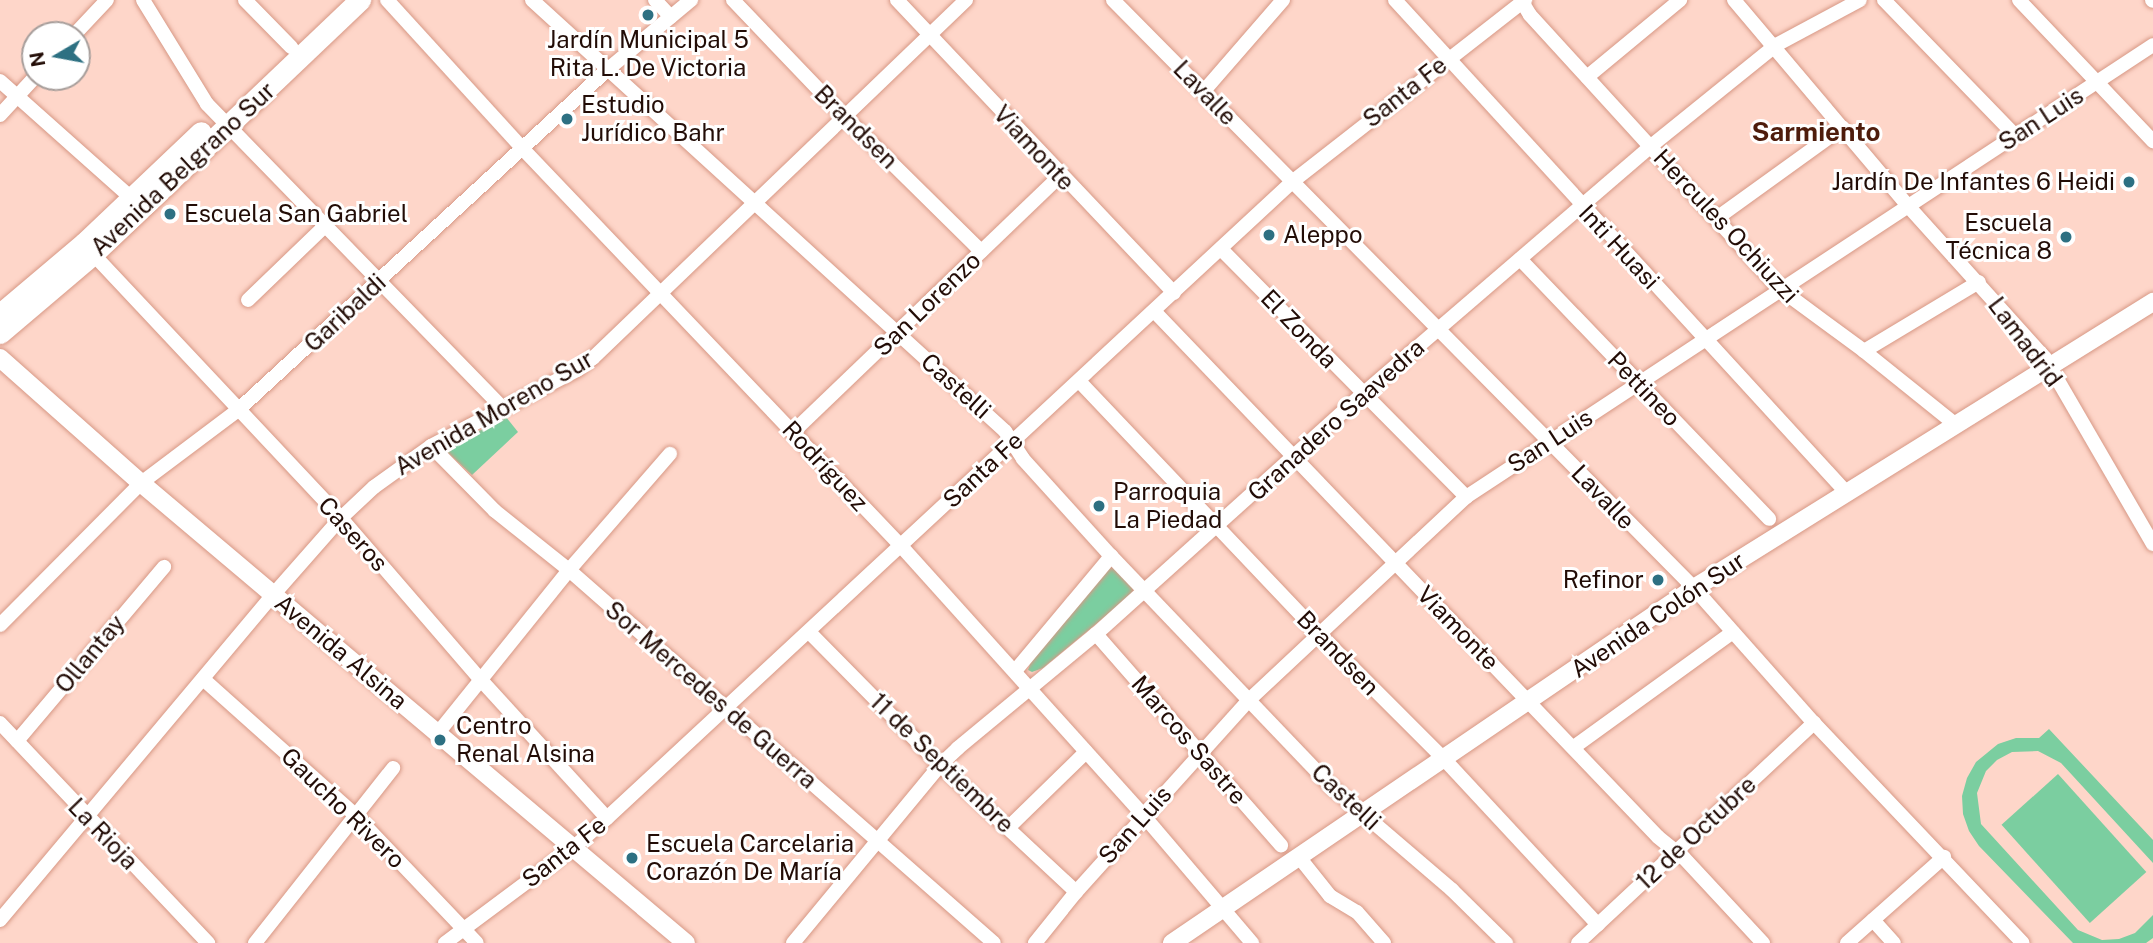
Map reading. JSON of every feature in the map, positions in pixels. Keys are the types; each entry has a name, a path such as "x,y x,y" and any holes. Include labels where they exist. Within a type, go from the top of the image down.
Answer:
{"highway":[{"name":"Avenida Belgrano Sur","path":"224,119 290,47 341,0"},
{"name":"Avenida Belgrano Sur","path":"0,314 137,203 224,119 360,0"},
{"name":"Avenida Belgrano Sur","path":"0,333 93,254 137,203"}],"main road":[{"name":"Avenida Colón Sur","path":"1172,943 1694,589 2153,302"},
{"name":"Avenida Alsina","path":"0,358 273,596 685,943"}],"street":[{"path":"87,21 107,0"},
{"path":"143,0 208,104 503,408"},
{"path":"245,0 290,47"},
{"name":"Rodríguez","path":"387,0 523,148 901,546 1144,816 1252,943"},
{"name":"Castelli","path":"532,0 606,71 1005,431 1023,459 1249,700 1362,815 1452,890 1506,943"},
{"path":"656,0 671,18"},
{"name":"Garibaldi","path":"0,625 141,483 237,411 606,71 691,0"},
{"name":"Brandsen","path":"733,0 843,115 981,251"},
{"name":"Viamonte","path":"897,0 1060,176 1174,293"},
{"name":"Avenida Moreno Sur","path":"0,920 273,596 341,518 374,486 431,446 584,365 966,0"},
{"name":"Lavalle","path":"1114,0 1694,589 1814,723 2023,943"},
{"path":"1203,92 1283,0"},
{"name":"Inti Huasi","path":"1395,0 1580,205 1846,492"},
{"path":"1587,77 1680,0"},
{"name":"Lamadrid","path":"1734,0 1776,46 1909,207 2039,351 2153,544"},
{"name":"Granadero Saavedra","path":"793,943 940,765 1029,687 1096,634 1364,393 1580,205 1776,46 1860,0"},
{"path":"1884,0 2015,135"},
{"path":"2019,0 2153,141"},
{"name":"Santa Fe","path":"444,943 574,847 607,818 1292,182 1523,1"},
{"name":"Hercules Ochiuzzi","path":"1523,1 1530,15 1780,289 1864,351 1956,425"},
{"name":"San Luis","path":"1035,943 1076,892 1249,700 1466,497 2153,45"},
{"path":"0,81 137,203"},
{"path":"0,116 22,91"},
{"path":"1717,218 1843,127"},
{"name":"San Lorenzo","path":"793,432 1060,176"},
{"path":"248,300 326,226"},
{"name":"El Zonda","path":"1221,249 1466,497"},
{"name":"Caseros","path":"93,254 237,411 341,518 480,679 607,818"},
{"name":"Pettineo","path":"1520,259 1769,519"},
{"path":"1864,351 1979,282"},
{"name":"Viamonte","path":"1154,311 1394,564 1763,943"},
{"name":"Brandsen","path":"1079,381 1319,634 1444,759 1598,925"},
{"name":"Sor Mercedes de Guerra","path":"431,446 495,511 569,570 994,943"},
{"path":"438,733 569,570 670,454"},
{"path":"1015,671 1111,555"},
{"name":"Ollantay","path":"17,741 164,567"},
{"name":"11 de Septiembre","path":"809,632 940,765 1076,892"},
{"path":"1574,747 1733,632"},
{"name":"Marcos Sastre","path":"1096,634 1281,845"},
{"name":"Gaucho Rivero","path":"203,679 356,816 477,943"},
{"name":"La Rioja","path":"0,723 208,943"},
{"name":"12 de Octubre","path":"1578,943 1814,723"},
{"path":"1008,828 1086,752"},
{"path":"255,943 393,768"},
{"path":"1298,857 1329,896 1357,912 1384,943"},
{"path":"1847,943 1944,857"},
{"path":"1873,920 1894,943"}],"green space":[{"path":"506,417 518,432 472,475 444,449"},
{"path":"1112,564 1137,590 1043,668 1032,672 1028,670 1033,656"},
{"path":"2049,729 2153,840 2153,863 2061,763 2038,751 2012,752 1997,760 1986,771 1977,793 1981,824 2078,930 2102,940 2119,939 2135,933 2153,915 2153,938 2146,943 2073,943 1979,846 1969,831 1963,814 1962,796 1967,778 1976,762 1998,744 2016,738 2039,738"},
{"path":"2058,774 2146,872 2090,923 2002,825"}],"place":[{"name":"Jardín Municipal 5 Rita L. De Victoria","path":"648,15"},
{"name":"Estudio Jurídico Bahr","path":"567,119"},
{"name":"Jardín De Infantes 6 Heidi","path":"2129,182"},
{"name":"Escuela San Gabriel","path":"170,214"},
{"name":"Aleppo","path":"1269,235"},
{"name":"Escuela Técnica 8","path":"2066,237"},
{"name":"Parroquia La Piedad","path":"1099,506"},
{"name":"Refinor","path":"1658,580"},
{"name":"Centro Renal Alsina","path":"440,740"},
{"name":"Escuela Carcelaria Corazón De María","path":"632,858"}],"district":[{"name":"Sarmiento","path":"1816,132"}]}
